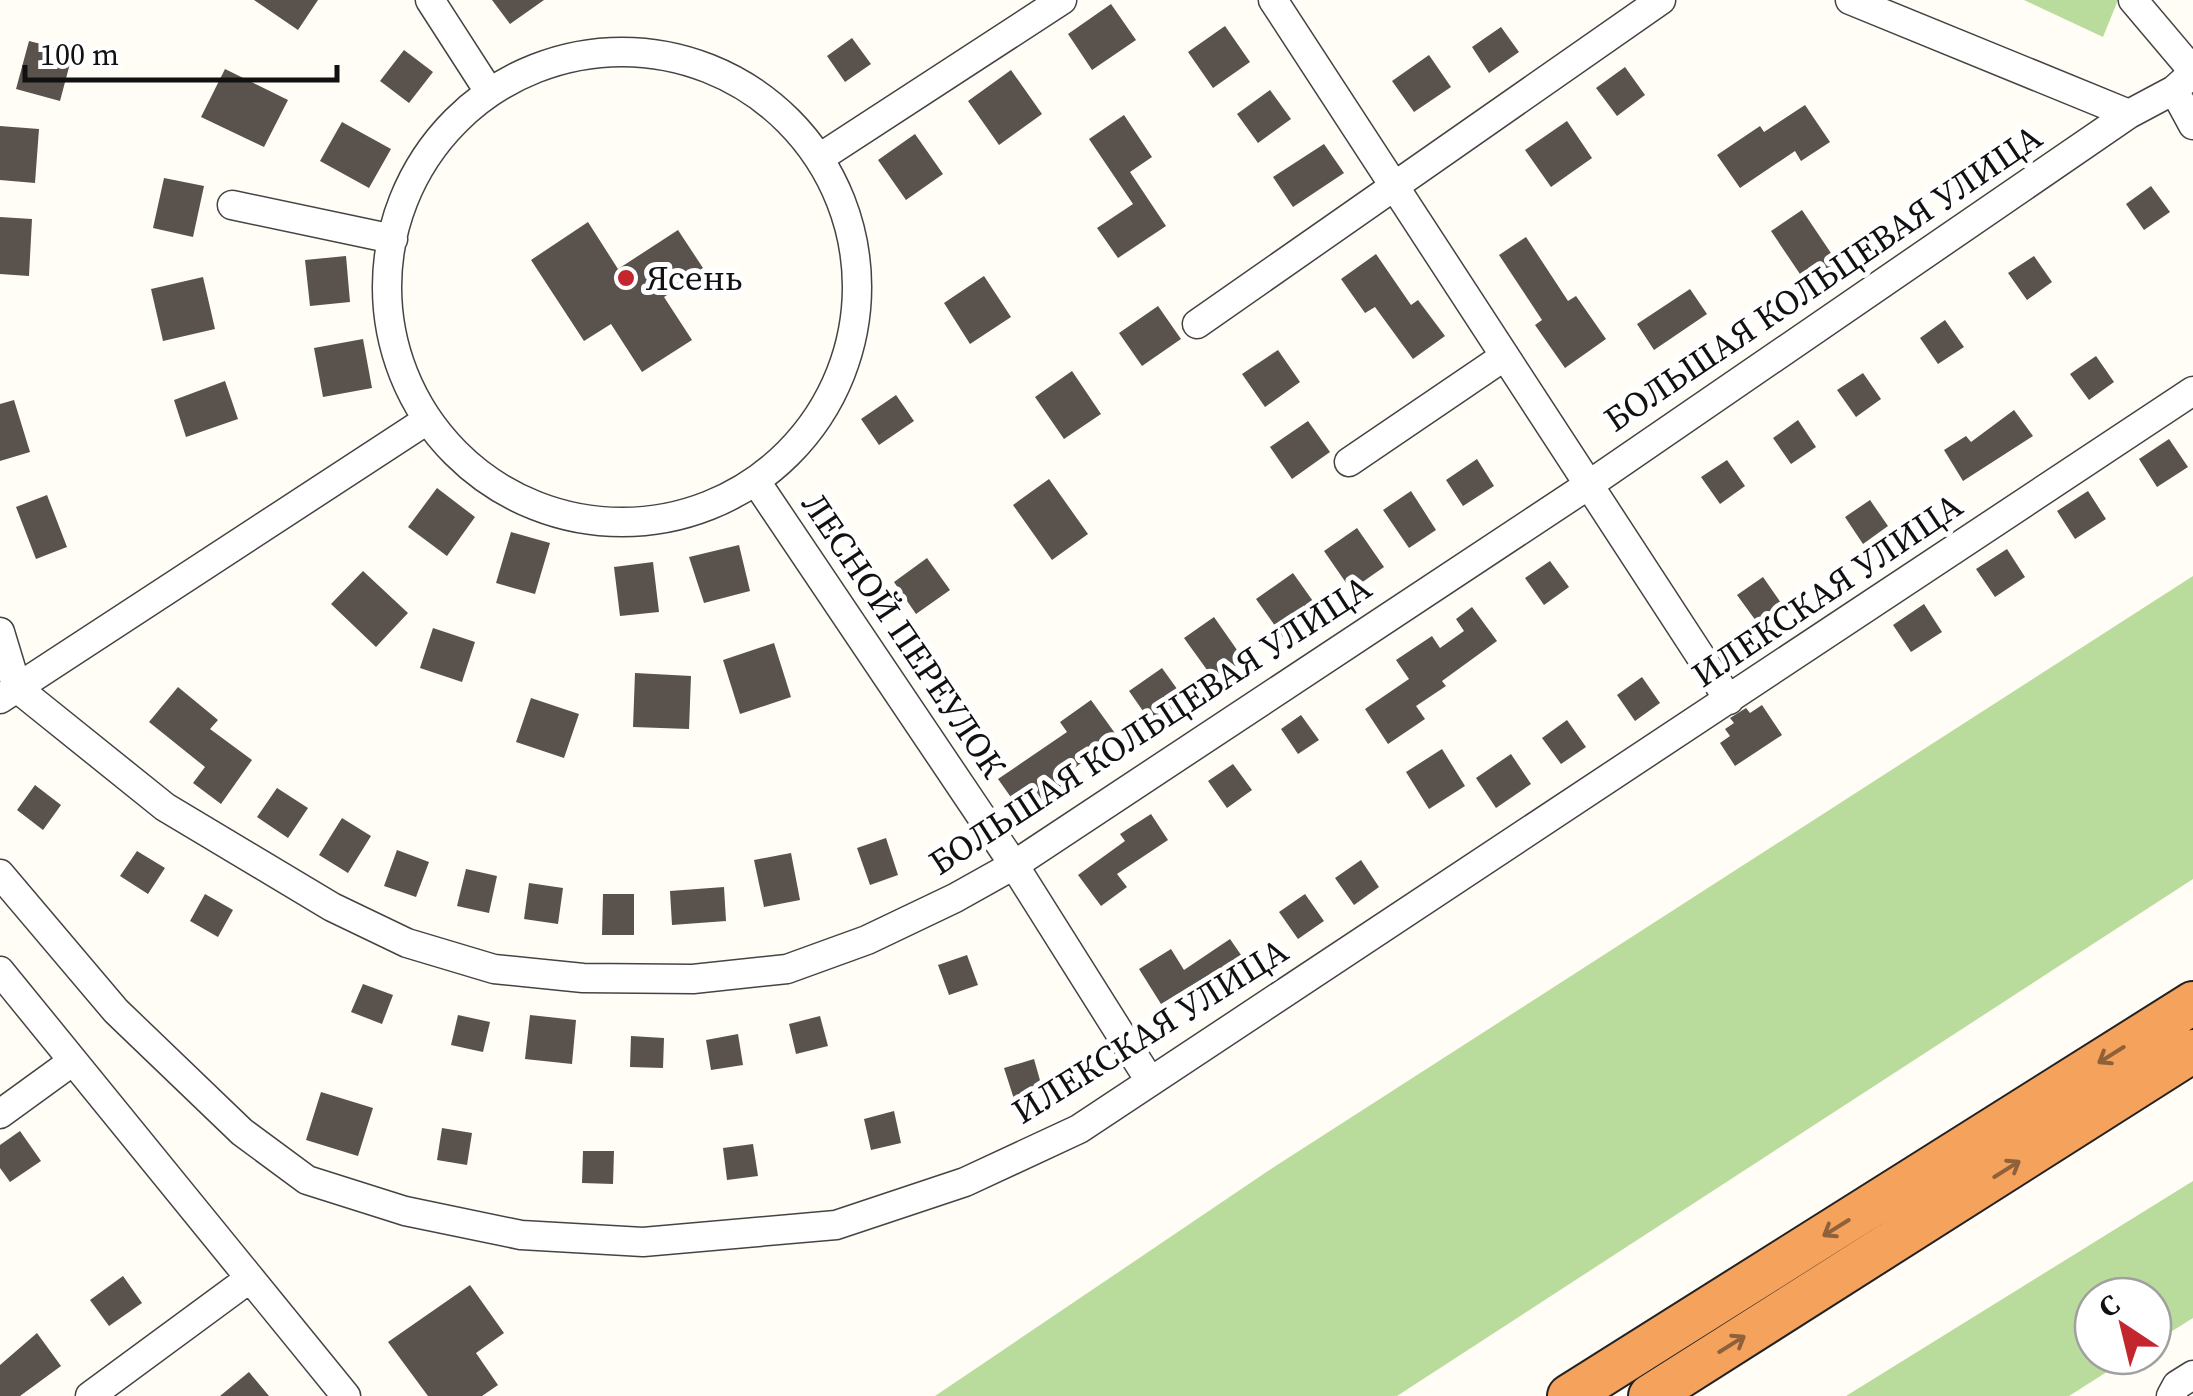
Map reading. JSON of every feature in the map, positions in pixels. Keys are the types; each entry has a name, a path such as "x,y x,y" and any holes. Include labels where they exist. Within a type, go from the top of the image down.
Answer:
{"highway":[{"path":"1569,1396 2193,1003"},
{"path":"1650,1396 2193,1051"}],"street":[{"path":"430,0 488,90"},
{"path":"824,155 1062,0"},
{"path":"1273,0 1729,700"},
{"path":"1197,324 1661,0"},
{"path":"1850,0 2129,114"},
{"path":"2133,0 2186,78 2193,125"},
{"path":"585,52 639,52 680,60 751,91 824,155 848,216 854,247 854,336 834,395 788,455 756,483 687,514 620,523 551,512 483,477 424,422 406,383 392,332 388,264 398,216 414,178 448,128 488,90 524,72 585,52"},
{"name":"БОЛЬШАЯ КОЛЬЦЕВАЯ УЛИЦА","path":"9,693 165,808 246,858 407,944 494,968 583,978 693,979 787,969 867,940 1014,865 1590,484 2186,78"},
{"path":"232,204 394,239"},
{"path":"1349,462 1504,356"},
{"name":"ИЛЕКСКАЯ УЛИЦА","path":"0,874 116,1011 242,1132 307,1180 405,1211 521,1235 642,1242 836,1225 966,1182 1079,1128 2193,390"},
{"path":"0,632 9,693 424,422"},
{"name":"ЛЕСНОЙ ПЕРЕУЛОК","path":"756,483 1014,865 1150,1081"},
{"path":"0,971 346,1396"},
{"path":"0,1114 73,1061"},
{"path":"90,1396 249,1279"},
{"path":"2171,1396 2177,1386 2193,1375"}],"green space":[{"path":"2024,0 2118,0 2103,37"},
{"path":"2193,576 2193,879 1397,1396 935,1396 1274,1167"},
{"path":"2193,1181 2193,1318 2173,1330 2173,1276 2073,1276 2073,1376 2100,1376 2069,1396 1846,1396"}],"building":[{"path":"254,0 318,0 298,30"},
{"path":"492,0 544,0 510,24"},
{"path":"1111,4 1136,40 1092,70 1068,34"},
{"path":"1225,26 1250,62 1213,88 1188,52"},
{"path":"1501,27 1519,52 1489,73 1472,47"},
{"path":"852,38 871,64 845,82 827,56"},
{"path":"29,41 73,52 60,101 16,89"},
{"path":"404,50 433,72 409,103 380,81"},
{"path":"1429,55 1451,87 1414,112 1392,81"},
{"path":"1625,67 1645,95 1617,116 1596,88"},
{"path":"225,69 288,100 264,147 201,117"},
{"path":"1011,70 1042,114 999,145 968,101"},
{"path":"1270,90 1291,119 1258,143 1237,114"},
{"path":"1805,105 1830,142 1801,161 1795,151 1740,188 1717,155 1760,126 1764,132"},
{"path":"1124,115 1152,157 1130,172 1166,226 1118,258 1097,228 1133,204 1089,139"},
{"path":"1567,121 1592,158 1551,187 1525,150"},
{"path":"342,122 391,149 369,188 320,161"},
{"path":"0,126 39,129 35,183 0,180"},
{"path":"915,134 943,174 906,200 878,160"},
{"path":"1324,144 1344,173 1293,207 1273,177"},
{"path":"164,178 204,186 193,237 153,228"},
{"path":"2151,186 2170,212 2144,230 2126,204"},
{"path":"1802,210 1837,262 1806,283 1771,231"},
{"path":"0,217 32,219 29,276 0,274"},
{"path":"588,222 618,269 678,230 705,271 664,297 692,340 642,372 611,324 584,341 531,260"},
{"path":"1526,237 1568,301 1576,296 1606,339 1565,368 1535,325 1542,320 1499,255"},
{"path":"1376,254 1411,305 1418,300 1445,336 1413,359 1375,307 1365,313 1341,279"},
{"path":"346,256 350,302 310,306 305,260"},
{"path":"2034,256 2052,282 2027,300 2008,273"},
{"path":"984,276 1011,317 970,344 944,303"},
{"path":"203,277 215,329 163,341 151,289"},
{"path":"1690,289 1707,314 1654,350 1637,324"},
{"path":"1158,306 1181,339 1142,366 1119,333"},
{"path":"1945,320 1964,347 1938,364 1920,338"},
{"path":"363,339 372,388 323,397 314,348"},
{"path":"1278,350 1300,382 1265,407 1242,374"},
{"path":"2096,356 2114,382 2089,400 2070,374"},
{"path":"1072,371 1101,414 1064,439 1035,397"},
{"path":"1863,373 1881,399 1856,417 1837,390"},
{"path":"225,381 238,419 186,437 174,400"},
{"path":"896,395 914,421 879,445 861,419"},
{"path":"14,400 30,452 0,461 0,404"},
{"path":"2014,410 2033,436 1963,481 1944,450 1966,436 1971,442"},
{"path":"1798,420 1816,447 1791,464 1773,438"},
{"path":"1308,421 1330,452 1292,479 1270,447"},
{"path":"2169,439 2188,467 2157,487 2139,459"},
{"path":"1477,459 1494,486 1463,506 1446,480"},
{"path":"1727,460 1745,486 1720,504 1701,477"},
{"path":"1049,479 1088,534 1052,560 1013,505"},
{"path":"437,488 475,517 447,556 408,527"},
{"path":"1411,491 1436,530 1409,548 1383,510"},
{"path":"2088,491 2106,519 2075,539 2057,511"},
{"path":"47,495 67,547 36,559 16,507"},
{"path":"1870,500 1888,526 1863,544 1845,517"},
{"path":"1357,528 1384,567 1351,590 1324,551"},
{"path":"511,532 550,543 535,594 496,583"},
{"path":"739,545 750,591 704,603 689,557"},
{"path":"2007,549 2025,577 1995,597 1976,569"},
{"path":"927,558 950,590 916,614 894,582"},
{"path":"1550,561 1569,587 1544,605 1525,578"},
{"path":"653,562 659,612 620,616 614,567"},
{"path":"363,571 408,613 376,647 331,604"},
{"path":"1293,573 1320,611 1283,637 1256,599"},
{"path":"1763,577 1781,603 1756,621 1737,595"},
{"path":"1924,604 1942,632 1911,652 1893,625"},
{"path":"1472,607 1497,641 1442,681 1446,686 1416,706 1425,719 1388,744 1365,709 1409,679 1396,660 1432,636 1440,648 1464,631 1456,619"},
{"path":"1214,617 1244,660 1215,681 1184,638"},
{"path":"433,628 475,642 462,682 420,668"},
{"path":"774,643 791,697 740,714 723,660"},
{"path":"1162,668 1185,700 1152,724 1129,691"},
{"path":"635,673 691,676 689,729 633,727"},
{"path":"1642,677 1660,703 1635,721 1617,695"},
{"path":"178,687 218,720 210,729 252,760 221,804 193,783 205,767 149,722"},
{"path":"531,698 579,714 564,758 516,742"},
{"path":"1091,700 1117,736 1064,776 1068,782 1022,813 998,779 1067,732 1060,722"},
{"path":"1762,705 1782,735 1735,766 1720,743 1730,736 1725,729 1734,723 1730,718 1746,708 1750,713"},
{"path":"1301,715 1319,740 1298,754 1281,729"},
{"path":"1567,720 1586,747 1561,764 1542,738"},
{"path":"1442,749 1465,786 1429,809 1406,772"},
{"path":"1511,754 1531,784 1496,808 1476,778"},
{"path":"1233,764 1252,790 1227,808 1208,781"},
{"path":"35,785 61,805 43,830 17,810"},
{"path":"277,788 308,808 288,838 257,817"},
{"path":"1151,814 1168,840 1117,874 1127,887 1101,906 1078,875 1125,841 1120,834"},
{"path":"342,818 371,836 348,873 319,855"},
{"path":"886,838 898,875 870,885 857,848"},
{"path":"397,850 429,862 416,897 384,886"},
{"path":"137,851 165,868 148,894 120,876"},
{"path":"791,853 800,900 764,907 754,860"},
{"path":"1361,860 1379,887 1354,905 1335,878"},
{"path":"466,869 497,876 489,913 457,906"},
{"path":"529,883 563,888 558,924 524,919"},
{"path":"724,887 726,921 672,925 670,891"},
{"path":"205,894 233,910 218,937 190,921"},
{"path":"603,894 634,894 634,935 602,935"},
{"path":"1305,894 1324,921 1298,939 1279,912"},
{"path":"1230,939 1248,965 1223,983 1215,971 1161,1004 1139,969 1171,949 1184,970"},
{"path":"967,955 978,985 949,995 938,965"},
{"path":"363,984 393,995 382,1024 351,1012"},
{"path":"458,1015 490,1022 483,1052 451,1045"},
{"path":"530,1015 576,1020 572,1064 525,1059"},
{"path":"820,1016 828,1046 796,1054 789,1024"},
{"path":"738,1034 743,1065 711,1070 706,1040"},
{"path":"631,1036 664,1038 663,1068 630,1067"},
{"path":"1034,1059 1043,1091 1014,1099 1004,1068"},
{"path":"321,1092 373,1108 358,1156 306,1140"},
{"path":"894,1111 901,1143 871,1150 864,1119"},
{"path":"442,1128 472,1133 467,1165 437,1160"},
{"path":"20,1131 41,1161 10,1182 0,1168 0,1145"},
{"path":"753,1144 758,1176 727,1180 723,1148"},
{"path":"583,1151 614,1151 613,1184 582,1183"},
{"path":"123,1276 142,1303 109,1326 90,1300"},
{"path":"470,1285 504,1333 476,1353 498,1385 482,1396 428,1396 388,1342"},
{"path":"37,1333 61,1366 20,1396 0,1396 0,1365"},
{"path":"249,1372 269,1396 220,1396"}],"place":[{"name":"Ясень","path":"626,278"}]}
